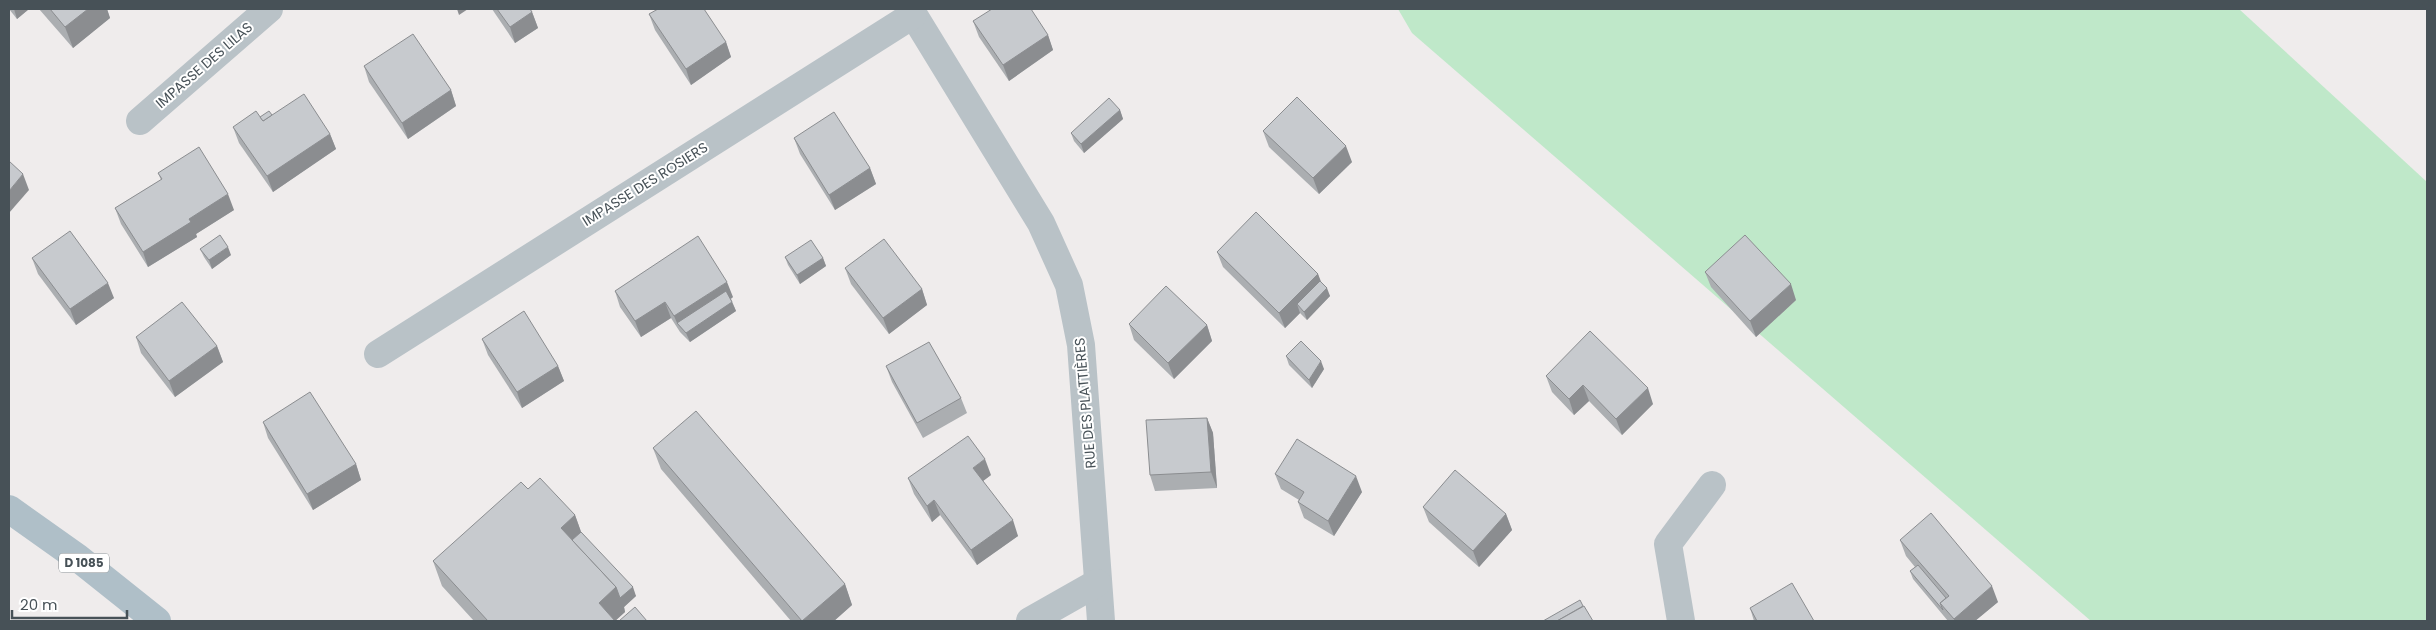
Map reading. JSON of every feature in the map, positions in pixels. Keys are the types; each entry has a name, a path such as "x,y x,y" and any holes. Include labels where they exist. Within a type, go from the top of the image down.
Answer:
{"main road":[{"name":"D 1085","path":"9,509 78,558 157,621"}],"street":[{"name":"IMPASSE DES LILAS","path":"140,121 269,9"},
{"name":"IMPASSE DES ROSIERS","path":"378,354 911,12"},
{"name":"RUE DES PLATTIÈRES","path":"911,12 1041,223 1069,285 1082,345 1101,621"},
{"path":"1681,621 1668,544 1712,485"},
{"path":"1030,621 1097,582"}],"green space":[{"path":"1398,9 2239,9 2427,182 2427,621 2091,621 1412,33"}],"building":[{"path":"50,9 88,9 65,27"},
{"path":"497,9 530,9 532,12 510,27"},
{"path":"658,9 704,9 726,42 686,69 649,14"},
{"path":"992,9 1031,9 1048,35 1003,65 973,21"},
{"path":"413,34 451,90 402,123 364,66"},
{"path":"304,94 330,134 267,176 233,127 256,111 263,121"},
{"path":"1297,97 1346,146 1313,178 1263,131"},
{"path":"1109,98 1120,110 1081,144 1071,133"},
{"path":"269,111 272,115 263,121 260,117"},
{"path":"834,112 870,168 829,195 794,138"},
{"path":"199,147 228,194 189,219 191,222 143,252 115,208 162,179 158,173"},
{"path":"9,161 23,174 9,191"},
{"path":"1256,212 1318,274 1279,313 1217,252"},
{"path":"70,231 108,283 70,309 32,258"},
{"path":"220,235 228,247 209,260 200,249"},
{"path":"1745,235 1791,284 1750,321 1705,272"},
{"path":"698,236 727,282 674,316 665,302 635,321 615,291"},
{"path":"884,239 922,289 883,318 845,268"},
{"path":"811,240 823,258 797,275 785,257"},
{"path":"1320,281 1327,288 1304,312 1297,304"},
{"path":"1166,286 1207,325 1168,363 1129,324"},
{"path":"726,291 732,302 686,333 677,323"},
{"path":"182,302 217,346 169,381 136,337"},
{"path":"524,311 558,366 517,392 482,339"},
{"path":"1590,331 1648,388 1616,419 1583,385 1569,399 1546,376"},
{"path":"1301,341 1321,361 1309,380 1286,356"},
{"path":"929,342 961,398 917,423 886,366"},
{"path":"310,392 356,464 307,494 263,422"},
{"path":"696,411 845,584 802,621 653,448"},
{"path":"1207,418 1211,472 1150,475 1146,420"},
{"path":"968,436 985,459 973,468 1013,520 971,550 934,500 927,506 908,478"},
{"path":"1297,439 1356,476 1328,521 1298,502 1304,492 1275,474"},
{"path":"1455,470 1506,514 1473,551 1423,507"},
{"path":"540,478 575,515 561,528 616,587 599,603 615,621 488,621 433,561 521,482 528,489"},
{"path":"1931,513 1992,586 1954,619 1940,603 1949,596 1900,540"},
{"path":"581,532 633,587 620,598 616,587 572,540"},
{"path":"1918,565 1946,598 1940,603 1943,610 1910,571"},
{"path":"1792,583 1814,621 1757,621 1750,608"},
{"path":"1580,600 1583,606 1557,621 1543,621"},
{"path":"1584,606 1593,621 1557,621"},
{"path":"635,607 647,621 619,621"}]}
